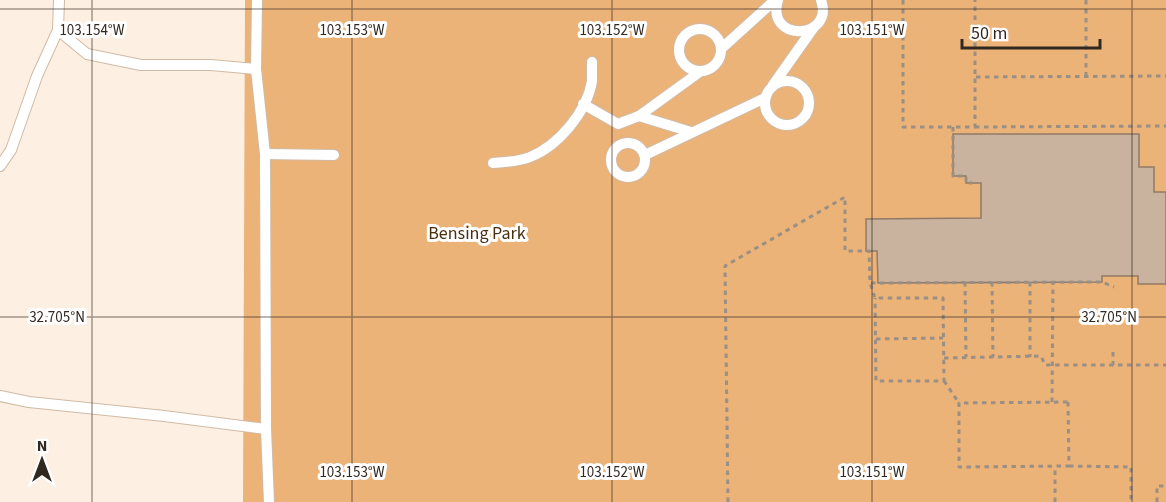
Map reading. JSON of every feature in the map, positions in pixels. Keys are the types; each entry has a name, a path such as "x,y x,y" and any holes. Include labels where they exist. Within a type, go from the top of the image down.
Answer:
{"lane":[{"path":"0,166 11,150 37,76 58,30 59,0"},
{"path":"257,0 256,69 265,154 266,429 269,502"},
{"path":"777,0 778,17 788,29 803,32 816,25"},
{"path":"722,48 777,0"},
{"path":"773,86 786,80 800,84 806,89 810,104 804,117 791,125 777,122 767,112 765,98 768,91 820,19 823,12 821,0"},
{"path":"584,105 618,124 639,116 701,71 714,66 721,55 720,41 711,31 697,29 685,36 679,48 683,62 694,70 701,71"},
{"path":"58,30 87,54 130,63 141,65 211,64 256,69"},
{"path":"493,163 528,158 545,150 559,138 584,105 592,81 592,62"},
{"path":"645,155 765,98"},
{"path":"639,116 691,132"},
{"path":"265,154 334,155"},
{"path":"0,396 29,402 266,429"}],"path":[{"path":"903,0 903,127 1166,126"},
{"path":"975,0 975,127"},
{"path":"1086,0 1086,76"},
{"path":"975,77 1166,76"},
{"path":"953,127 953,176 966,176 966,183 972,183"},
{"path":"728,502 725,267 845,197 845,251 869,251 870,283 875,298 876,381 944,381"},
{"path":"965,282 966,357"},
{"path":"992,282 993,357"},
{"path":"1030,282 1030,357"},
{"path":"1052,402 1053,282"},
{"path":"870,283 1102,282 1114,287"},
{"path":"875,298 943,298 944,381 958,403 959,467 1131,467 1131,502"},
{"path":"876,339 944,338"},
{"path":"1113,352 1113,365"},
{"path":"944,357 1041,356 1045,364 1052,365 1166,365"},
{"path":"958,403 1068,402 1069,466"},
{"path":"1055,466 1055,502"},
{"path":"1158,502 1157,486 1166,486"}],"green space":[{"name":"Bensing Park","path":"245,0 1166,0 1166,502 243,502"}],"building":[{"path":"953,134 1139,134 1139,167 1154,167 1154,192 1166,192 1166,284 1138,284 1138,276 1102,276 1102,282 878,283 877,251 866,251 866,219 981,218 981,183 966,183 966,176 953,176"}]}
